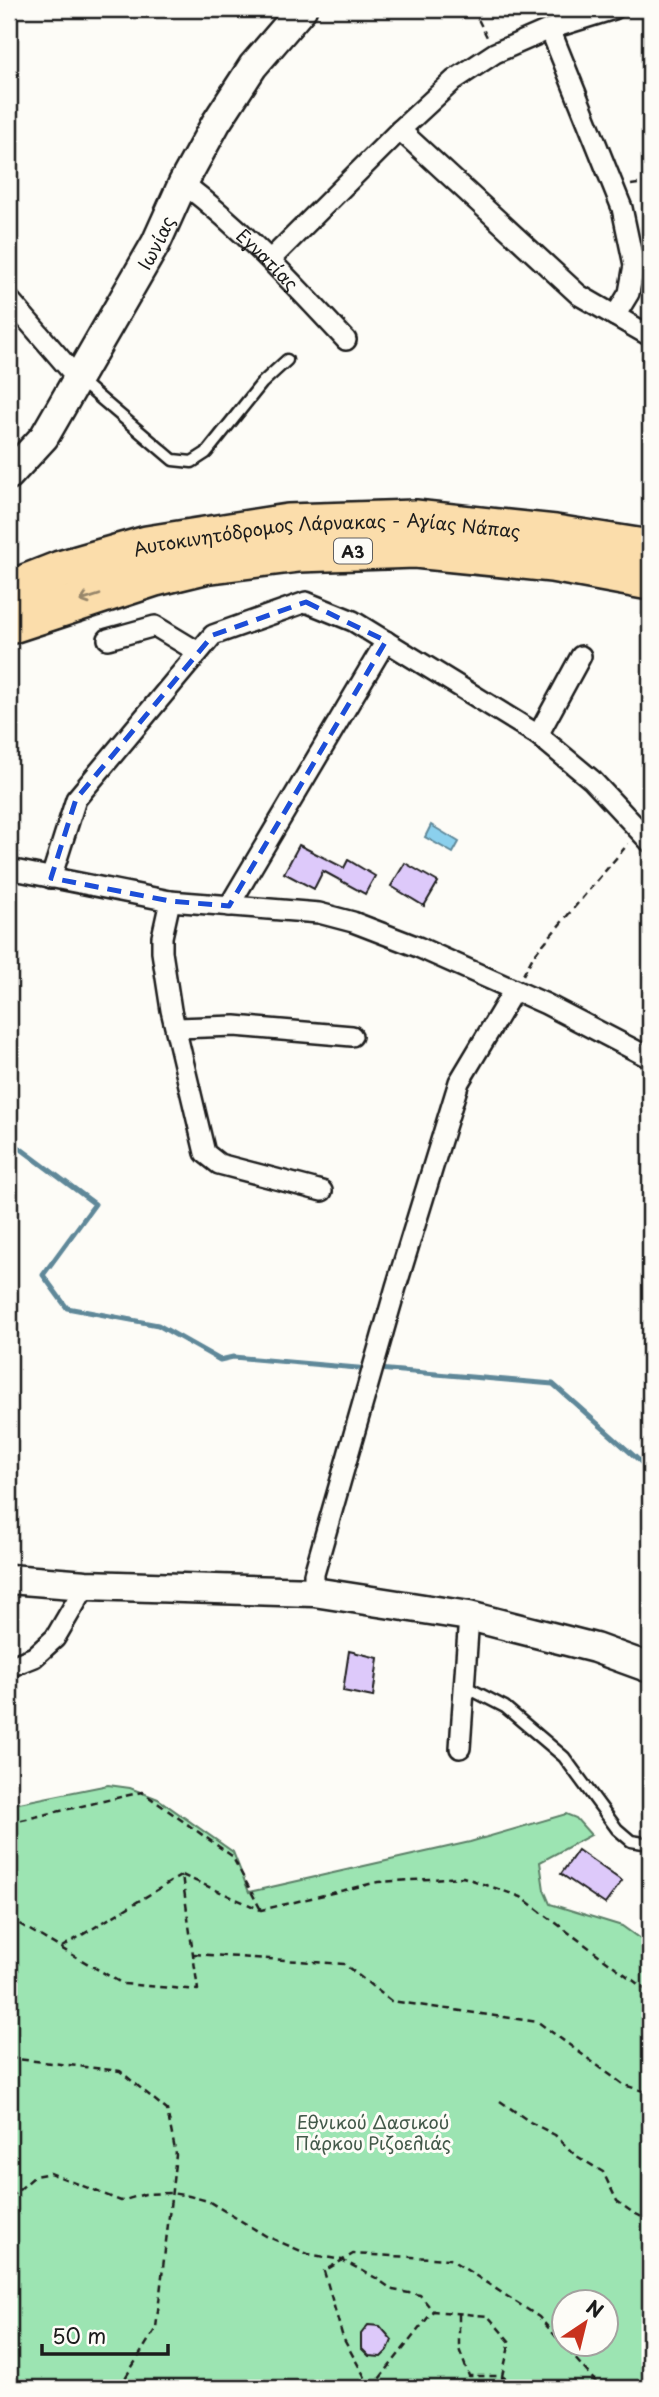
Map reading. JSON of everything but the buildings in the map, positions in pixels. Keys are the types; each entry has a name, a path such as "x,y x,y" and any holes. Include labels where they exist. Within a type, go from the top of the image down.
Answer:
{"highway":[{"path":"151,561 205,528 286,513 412,507 558,517 650,531"},
{"name":"Αυτοκινητόδρομος Λάρνακας - Αγίας Νάπας","path":"9,625 151,561 288,523 415,519 555,534 650,549"},
{"name":"Αυτοκινητόδρομος Λάρνακας - Αγίας Νάπας","path":"9,590 60,570 151,561 204,565 299,553 415,549 552,563 650,581"},
{"path":"151,561 210,578 302,568 417,566 548,580 650,599"}],"main road":[{"name":"Ιωνίας","path":"9,475 44,437 156,243 183,183 216,123 253,66 302,9"},
{"path":"9,1578 86,1585 314,1592 469,1616 595,1647 650,1668"}],"street":[{"path":"271,259 454,80 495,52 550,29 614,9"},
{"path":"550,29 622,208 634,265 629,293 615,316"},
{"path":"400,130 579,295 650,336"},
{"name":"Εγνατίας","path":"183,183 222,213 271,259 346,340"},
{"path":"9,299 78,379"},
{"path":"51,878 76,799 213,635 306,602 353,621 538,735 592,780 645,836"},
{"path":"108,639 155,626 198,652"},
{"path":"229,906 386,641"},
{"path":"538,735 581,656"},
{"path":"9,869 170,901 336,917 418,947 546,1004 650,1058"},
{"path":"170,901 162,937 162,952 171,1010 205,1153 219,1164 321,1191"},
{"path":"314,1592 314,1574 459,1082 514,990"},
{"path":"177,1028 235,1026 352,1036"},
{"path":"9,1667 34,1657 55,1638 86,1585"},
{"path":"460,1748 469,1616"}],"lane":[{"path":"78,379 173,460 192,463 206,453 262,383 286,360"},
{"path":"464,1685 505,1707 564,1757 617,1829 631,1841 650,1844"}],"path":[{"path":"473,9 495,52"},
{"path":"514,990 534,955 645,836"},
{"path":"9,1823 142,1792 232,1856 261,1910"},
{"path":"182,1875 261,1910 378,1882 463,1877 521,1897 650,1993"},
{"path":"62,1947 182,1875"},
{"path":"9,1918 123,1984 198,1990 182,1875"},
{"path":"194,1954 344,1964 390,2001 538,2022 624,2085 650,2093"},
{"path":"9,2058 120,2071 167,2110 176,2155 156,2328 119,2388"},
{"path":"500,2101 555,2135 575,2155 603,2172 617,2201 650,2221"},
{"path":"9,2197 35,2176 50,2173 121,2201 145,2194 171,2193 208,2201 265,2236 308,2254 342,2260 393,2290 420,2295 433,2311 488,2316 510,2342 502,2376 503,2388"},
{"path":"433,2311 371,2388 343,2338 324,2271 353,2254 450,2259 539,2317 601,2388"},
{"path":"459,2314 459,2350 469,2376 502,2376 518,2388"},
{"path":"9,2326 13,2341 9,2350"}],"highlighted area":[{"path":"306,602 386,641 229,906 170,901 51,878 76,799 213,635"}],"green space":[{"name":"Εθνικού Δασικού Πάρκου Ριζοελιάς","path":"108,1785 130,1788 158,1799 233,1852 249,1892 470,1842 566,1814 576,1818 591,1835 540,1862 544,1890 550,1904 622,1926 650,1946 650,2388 9,2388 9,1805"}],"water":[{"path":"431,825 459,842 453,853 425,837"}],"waterway":[{"path":"9,1140 95,1204 43,1275 67,1308 158,1325 220,1360 233,1357 369,1369"},
{"path":"378,1369 553,1384 650,1470"}]}
